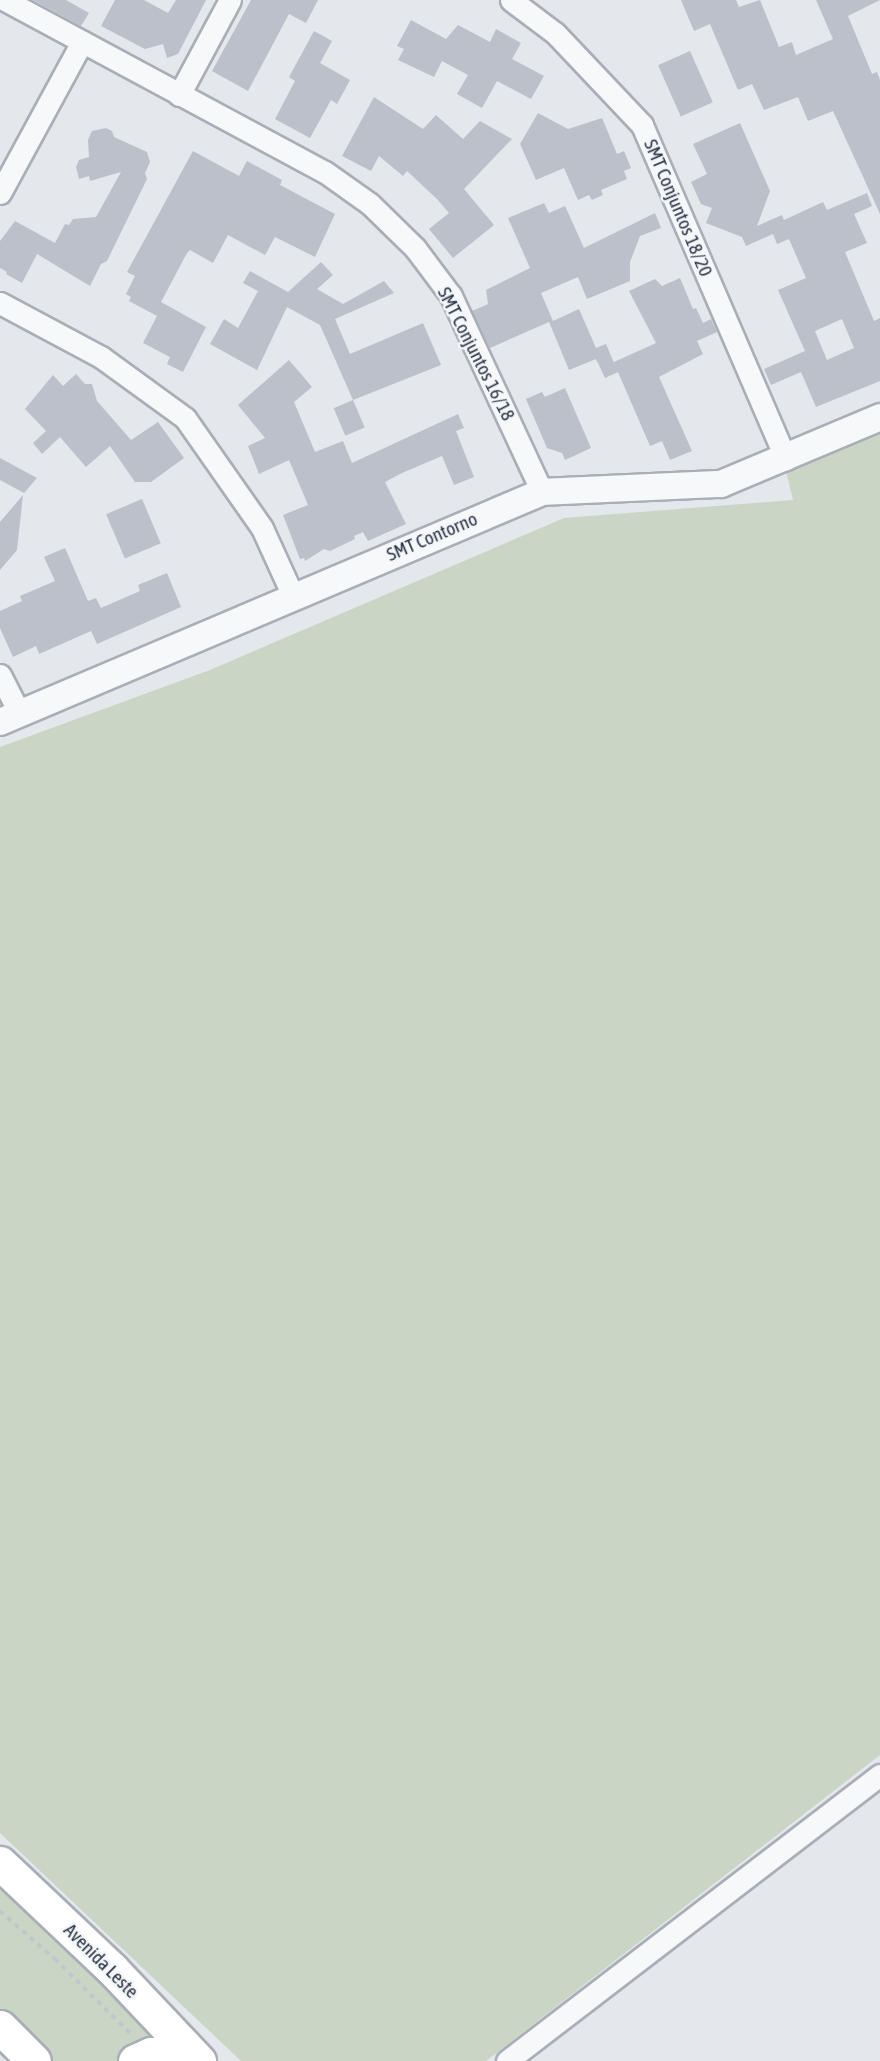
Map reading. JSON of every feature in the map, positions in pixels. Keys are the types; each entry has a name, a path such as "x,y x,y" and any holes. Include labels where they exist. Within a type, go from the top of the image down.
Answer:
{"main road":[{"name":"Avenida Leste","path":"0,1863 112,1969 199,2061"},
{"path":"0,2027 34,2061"},
{"path":"143,2058 180,2056 191,2061"}],"street":[{"name":"SMT Conjuntos 16/18","path":"5,0 325,172 370,204 415,248 452,296 542,492"},
{"path":"179,95 230,0"},
{"name":"SMT Conjuntos 18/20","path":"511,0 555,33 642,125 786,459"},
{"path":"0,193 82,42"},
{"path":"0,303 101,357 185,418 221,465 262,528 293,596"},
{"name":"SMT Contorno","path":"10,718 542,492 721,484 786,459 880,417"},
{"path":"0,676 10,718"},
{"path":"507,2061 880,1774"}],"path":[{"path":"0,1911 55,1959 143,2058"}],"green space":[{"path":"880,431 880,1755 486,2061 241,2061 0,1833 0,747 210,670 564,518 793,500 786,471"},
{"path":"0,1884 197,2061 38,2061 0,2019"}],"building":[{"path":"33,0 66,0 89,13 81,26"},
{"path":"115,0 144,0 168,13 176,0 206,0 178,54 167,58 163,44 145,49 101,26"},
{"path":"251,0 318,0 306,23 289,14 248,91 212,71"},
{"path":"681,0 736,0 739,7 760,0 779,47 792,42 796,55 833,39 816,0 880,0 848,16 872,74 877,72 880,80 880,214 833,111 808,121 798,97 764,110 752,84 738,90 710,24 694,31"},
{"path":"411,20 446,39 458,25 490,42 496,29 521,43 512,59 544,76 531,99 497,81 482,108 457,94 468,75 442,61 434,77 398,60 404,49 397,46"},
{"path":"314,31 332,41 320,63 350,80 337,104 331,100 310,138 275,119 295,81 289,77"},
{"path":"690,51 713,102 681,116 658,65"},
{"path":"374,97 423,129 436,115 463,139 480,121 512,139 464,189 494,225 453,258 429,229 449,213 407,171 403,176 379,156 371,171 342,156"},
{"path":"538,113 568,129 602,118 617,154 624,151 631,168 624,171 627,179 601,190 603,195 592,200 589,195 578,200 564,168 536,180 520,144"},
{"path":"740,123 770,191 757,226 782,215 784,220 823,202 827,210 867,193 872,206 854,214 867,243 845,252 874,321 880,318 880,381 816,407 801,372 771,385 764,369 805,351 778,290 806,278 789,239 777,244 773,234 746,246 742,237 706,223 712,208 701,204 691,182 707,174 693,144","holes":["842,319 854,348 827,360 815,331"]},
{"path":"106,128 112,131 114,137 147,152 150,162 145,173 147,179 107,261 101,264 90,286 37,254 22,283 6,274 7,272 0,268 0,241 15,221 55,243 65,224 69,225 73,219 96,217 121,172 90,181 89,176 79,179 76,167 79,160 89,157 88,140 92,131"},
{"path":"193,151 239,176 247,161 282,180 280,185 335,214 315,257 275,237 265,255 228,235 213,263 190,250 187,253 161,302 206,327 183,372 167,364 170,357 143,343 157,316 129,301 131,297 126,294 135,276 127,272"},
{"path":"544,203 549,213 565,206 584,248 655,213 661,228 640,236 630,262 630,281 587,299 578,277 541,293 553,321 579,309 596,348 606,344 615,365 614,362 656,343 629,291 655,279 662,286 680,278 693,309 696,308 703,323 711,319 717,332 697,341 703,354 659,377 692,451 670,460 662,441 650,446 618,372 605,378 596,359 569,370 549,322 490,348 472,311 488,304 486,290 530,268 508,218"},
{"path":"321,262 333,275 317,289 343,304 384,281 394,293 335,319 350,354 423,323 441,365 353,400 320,325 287,307 257,370 210,344 224,319 238,328 258,291 243,283 250,271 288,292"},
{"path":"289,360 312,387 294,402 315,452 343,441 352,463 458,414 464,428 456,431 474,477 454,485 442,456 402,473 385,482 406,524 368,541 363,532 330,551 324,549 305,561 304,558 300,559 283,515 308,505 289,460 259,474 248,446 265,438 238,405"},
{"path":"76,374 85,384 92,384 97,401 131,440 158,422 184,458 151,482 135,482 110,446 86,467 60,437 42,454 33,443 46,431 25,409 53,375 63,386"},
{"path":"565,388 591,448 565,460 562,453 547,448 526,399 542,392 545,397"},
{"path":"353,400 365,428 345,436 334,408"},
{"path":"0,458 37,478 24,493 0,480"},
{"path":"23,495 17,550 0,570 0,522"},
{"path":"142,499 161,543 125,558 106,514"},
{"path":"65,548 88,601 96,598 101,608 140,591 138,585 167,573 181,607 97,644 91,631 39,654 36,646 13,657 0,628 0,611 22,601 20,596 55,581 44,557"}]}
